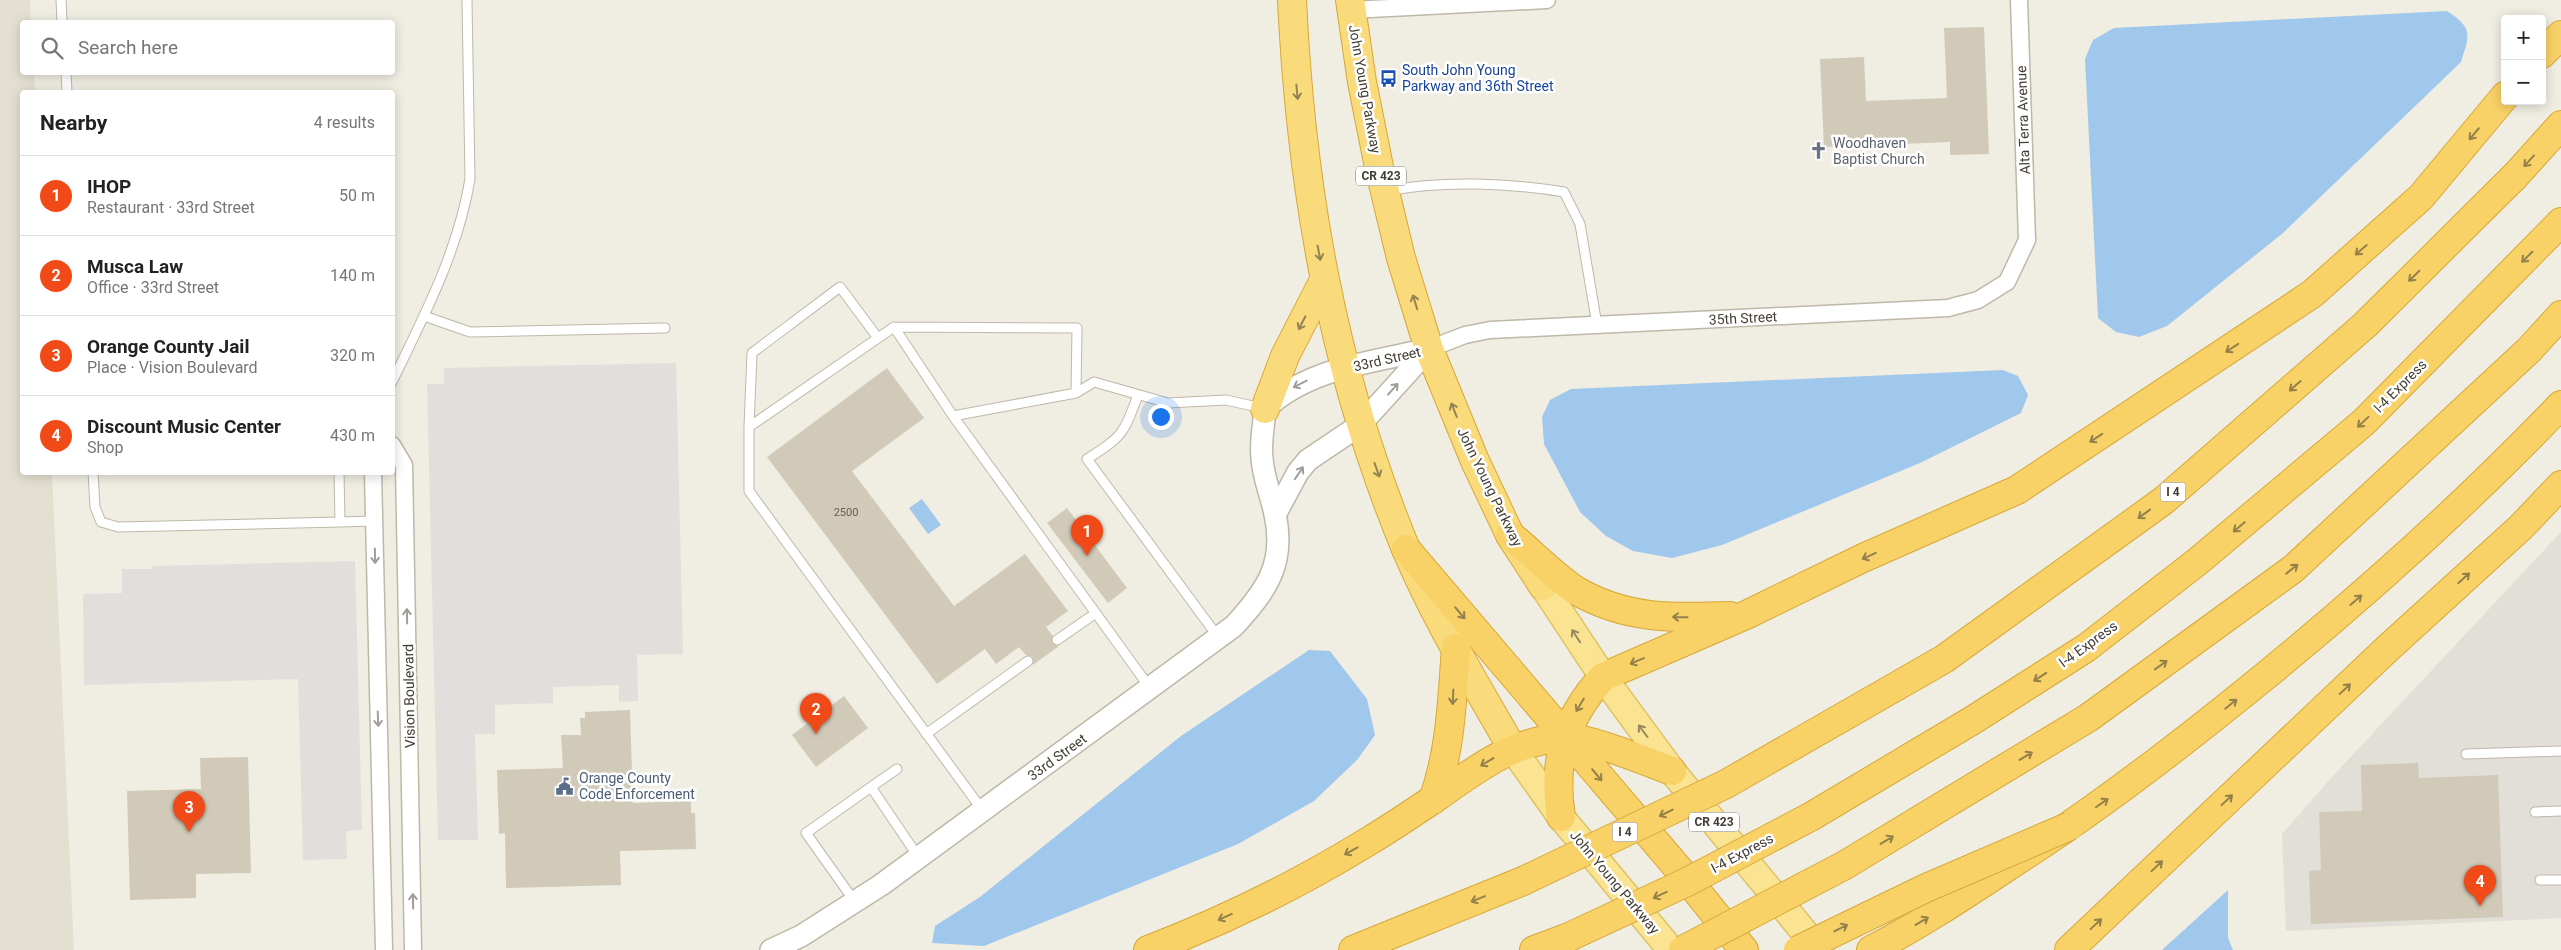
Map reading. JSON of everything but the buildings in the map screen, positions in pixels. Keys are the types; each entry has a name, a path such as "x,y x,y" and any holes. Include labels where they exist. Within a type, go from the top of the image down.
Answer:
{"highway":[{"name":"John Young Parkway","path":"1292,0 1303,152 1324,280 1360,425 1406,549 1456,648 1512,748"},
{"name":"John Young Parkway","path":"1351,5 1362,82 1385,191 1401,258 1429,349 1474,460 1510,535 1544,586"},
{"path":"2546,50 2561,35"},
{"path":"1562,817 1557,790 1559,763 1566,737 1574,715 1587,695 1603,677 1746,615 1863,558 2017,490 2312,294 2421,197 2501,101"},
{"name":"I 4","path":"1353,950 1523,881 1726,784 1944,659 2163,501 2365,325 2516,175 2561,125"},
{"name":"I-4 Express","path":"1534,950 1569,937 1687,882 1812,816 1973,720 2086,648 2197,562 2364,422 2561,222"},
{"path":"1265,408 1285,356 1324,280"},
{"path":"1683,950 1845,866 2088,718 2293,570 2530,350 2561,315"},
{"path":"1876,948 1996,875 2070,826 2192,736 2328,625 2443,523 2561,405"},
{"path":"2069,950 2388,649 2521,527 2561,485"},
{"path":"1510,535 1576,590 1612,607 1638,615 1680,618 1746,615"},
{"path":"1406,549 1682,873 1744,950"},
{"path":"1433,800 1442,774 1450,738 1456,648"},
{"path":"1148,950 1187,935 1274,894 1368,842 1433,800 1486,762 1512,748 1536,741 1566,737 1595,744 1672,771"},
{"path":"1798,950 1926,888 2070,826"}],"main road":[{"name":"John Young Parkway","path":"1544,586 1603,677 1672,771 1819,950"},
{"name":"John Young Parkway","path":"1512,748 1562,817 1671,950"}],"street":[{"path":"1351,5 1547,0"},
{"name":"Alta Terra Avenue","path":"2019,0 2027,240"},
{"name":"35th Street","path":"1429,349 1465,335 1490,330 1948,308 1978,300 2006,282 2027,240"},
{"name":"33rd Street","path":"771,950 801,936 919,858 1234,626 1260,597 1272,576 1278,549 1275,515 1261,456 1265,408 1280,394 1308,380 1346,368 1429,349"},
{"name":"33rd Street","path":"1275,515 1298,472 1308,460 1360,425 1429,349"},
{"name":"Vision Boulevard","path":"395,450 404,465 413,950"},
{"path":"373,475 384,950"}],"lane":[{"path":"61,0 62,20"},
{"path":"395,376 451,255 462,224 470,179 467,0"},
{"path":"66,75 67,90"},
{"path":"1385,191 1413,186 1523,185 1564,192 1580,224 1597,325"},
{"path":"878,338 840,287 752,353 748,491 983,811"},
{"path":"424,316 461,331 470,332 665,328"},
{"path":"894,327 953,416 1150,688"},
{"path":"749,426 894,327 1077,328 1076,393"},
{"path":"953,416 1076,393 1094,382 1168,403 1226,400 1265,408"},
{"path":"1138,395 1125,429 1116,440 1086,459 1219,637"},
{"path":"93,475 95,506 101,522 118,527 374,521"},
{"path":"339,475 340,522"},
{"path":"1057,640 1096,613"},
{"path":"926,734 1028,661"},
{"path":"2466,754 2561,750"},
{"path":"855,902 806,833 897,769"},
{"path":"871,787 919,858"},
{"path":"2535,812 2561,811"},
{"path":"2540,880 2561,880"}],"shaded area":[{"path":"0,0 30,0 31,20 20,20 20,75 34,75 35,90 20,90 20,475 52,475 74,950 0,950"},
{"path":"676,363 683,654 637,655 638,701 619,702 619,685 553,687 553,703 495,705 495,734 475,734 478,840 438,840 427,384 444,384 444,368"},
{"path":"2561,532 2561,918 2286,931 2282,834 2332,777"},
{"path":"355,561 362,830 346,831 347,859 303,860 298,679 84,685 83,594 122,593 122,569 152,569 152,566"}],"water":[{"path":"2447,11 2461,22 2467,32 2466,45 2461,62 2283,233 2167,326 2139,337 2116,332 2098,318 2085,59 2093,40 2114,28"},
{"path":"2003,370 2018,376 2028,395 2021,413 1920,463 1722,545 1672,558 1633,551 1606,536 1580,512 1544,444 1542,417 1550,400 1571,389"},
{"path":"922,499 941,525 928,534 909,508"},
{"path":"1309,650 1330,651 1367,699 1375,735 1357,760 1314,801 1238,844 984,946 932,943 935,926 980,897 1181,736"},
{"path":"2228,890 2228,938 2233,950 2162,950"}],"place":[{"name":"South John Young Parkway and 36th Street","path":"1388,78"},
{"name":"Woodhaven Baptist Church","path":"1819,151"},
{"name":"IHOP","path":"1087,556"},
{"name":"Musca Law","path":"816,734"},
{"name":"Orange County Code Enforcement","path":"565,786"},
{"name":"Orange County Jail","path":"189,832"},
{"name":"Discount Music Center","path":"2480,906"}]}
